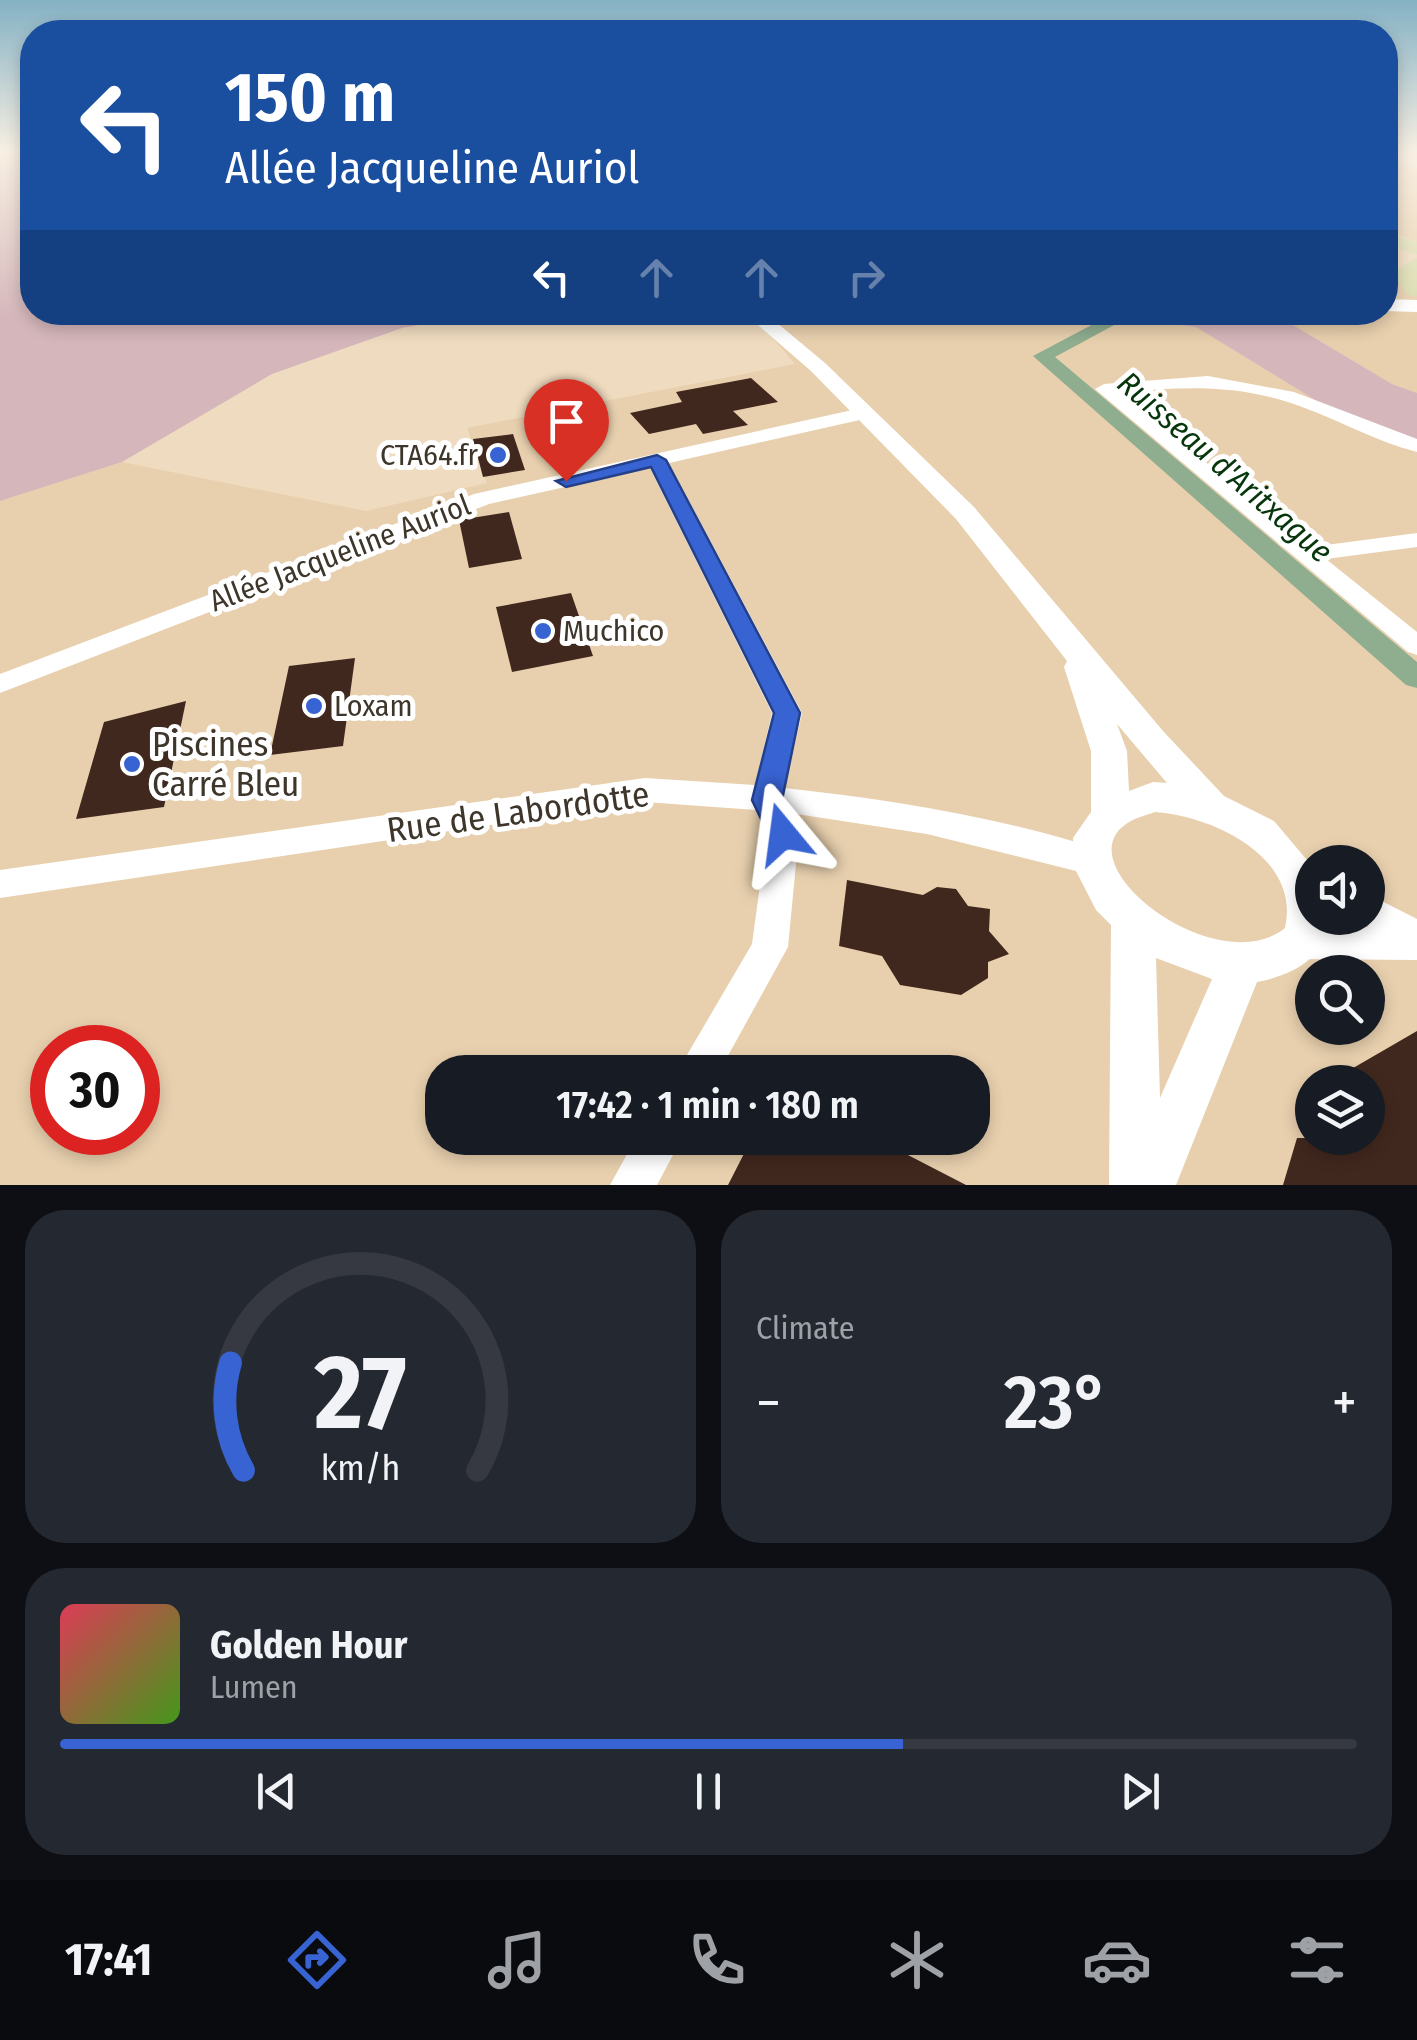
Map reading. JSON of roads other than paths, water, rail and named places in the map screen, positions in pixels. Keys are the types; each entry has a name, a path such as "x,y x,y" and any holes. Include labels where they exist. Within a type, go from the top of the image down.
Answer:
{"main road":[{"path":"1414,259 1401,274 1416,295"}],"street":[{"path":"767,325 866,413 1001,552 1075,650 1210,806"},
{"path":"1417,446 1291,398 1243,385 1187,381 1104,389 1310,554 1417,646"},
{"name":"Allée Jacqueline Auriol","path":"0,684 467,504 866,413"},
{"path":"657,460 787,713 767,800 783,834 770,947 707,1055"},
{"path":"1310,554 1417,540"},
{"path":"1075,650 1108,750 1110,812"},
{"name":"Rue de Labordotte","path":"0,884 645,790 767,800 984,832 1092,861"},
{"path":"1295,865 1258,830 1210,806 1153,797 1110,812 1094,834 1092,861 1105,892 1132,924 1166,946 1202,960 1241,965 1275,960 1298,943 1302,935"},
{"path":"1385,920 1417,940"},
{"path":"1132,924 1136,1185"},
{"path":"1298,943 1417,940"},
{"path":"1149,1185 1241,965"},
{"path":"632,1185 650,1155"}],"waterway":[{"name":"Ruisseau d'Aritxague","path":"1105,325 1042,356 1417,678"}],"place":[{"name":"CTA64.fr","path":"498,455"},
{"name":"Muchico","path":"543,631"},
{"name":"Loxam","path":"314,706"},
{"name":"Piscines Carré Bleu","path":"132,764"}]}
